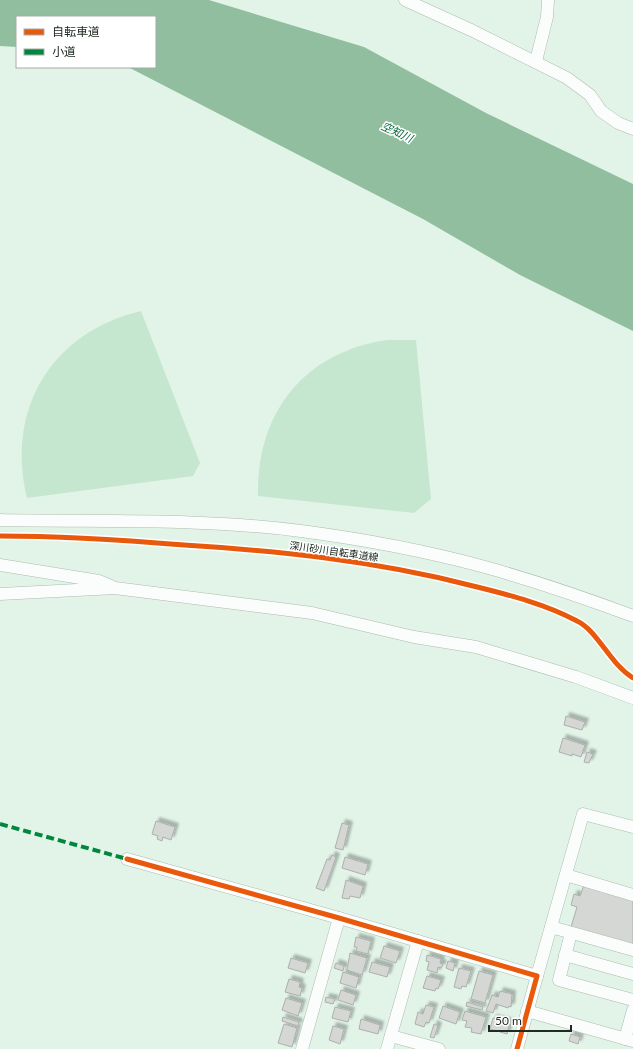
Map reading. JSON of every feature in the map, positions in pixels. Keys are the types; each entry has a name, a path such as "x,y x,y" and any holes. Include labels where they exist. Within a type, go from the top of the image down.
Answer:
{"street":[{"path":"405,0 536,61 567,78 590,96 601,111 618,123 633,129"},
{"path":"536,61 547,17 548,0"},
{"path":"0,520 214,524 300,531 395,547 485,567 585,598 633,616"},
{"path":"0,565 99,581 116,588"},
{"path":"0,594 116,588 312,613 414,637 476,647 576,677 633,698"},
{"path":"517,1049 583,814 633,827"},
{"path":"126,859 339,918 537,976"},
{"path":"566,875 633,895"},
{"path":"302,1049 339,918"},
{"path":"551,927 633,950"},
{"path":"571,933 559,980 633,1000"},
{"path":"387,1049 418,941"},
{"path":"565,955 633,974"},
{"path":"527,1011 629,1040 633,1010"},
{"path":"391,1036 439,1049"}],"shaded area":[{"path":"141,311 200,463 193,476 27,498 22,465 23,434 30,405 42,379 60,356 83,337 110,321"},
{"path":"387,340 416,340 431,499 414,513 258,496 260,466 266,438 276,413 291,391 309,373 332,358 358,347"}],"water":[{"name":"空知川","path":"0,0 209,0 364,47 486,113 633,184 633,331 520,275 423,219 130,68 156,68 156,16 16,16 16,47 0,46"}],"building":[{"path":"566,716 585,722 582,730 564,725"},
{"path":"563,738 585,745 581,757 559,752"},
{"path":"587,752 593,754 589,763 584,762"},
{"path":"156,821 175,827 171,840 163,837 162,841 157,839 158,836 152,834"},
{"path":"342,823 349,825 343,850 335,848"},
{"path":"332,855 336,857 324,891 316,888 327,859 330,860"},
{"path":"345,857 368,864 365,875 342,868"},
{"path":"346,880 363,886 360,898 350,896 349,899 342,898"},
{"path":"584,885 633,900 633,945 571,927 577,907 571,905 574,894 580,896"},
{"path":"356,937 371,941 368,954 356,951 357,947 354,947"},
{"path":"384,946 400,951 396,963 380,958"},
{"path":"350,953 367,958 362,975 347,970"},
{"path":"427,955 441,959 440,963 443,964 441,968 438,967 437,973 427,970 429,962 426,961"},
{"path":"291,958 308,963 305,973 288,968"},
{"path":"448,961 455,963 453,971 446,968"},
{"path":"372,962 390,967 387,977 369,972"},
{"path":"336,963 344,966 343,971 334,968"},
{"path":"459,968 471,971 466,987 462,986 461,989 454,987"},
{"path":"479,971 493,975 485,1003 471,999"},
{"path":"343,972 359,977 356,988 340,983"},
{"path":"427,976 441,980 438,989 436,988 435,991 423,988"},
{"path":"289,979 300,982 299,987 302,988 300,996 285,992"},
{"path":"341,990 356,995 353,1005 338,1000"},
{"path":"500,991 512,994 511,1007 509,1006 508,1008 496,1004 493,1013 486,1011 492,995 498,997"},
{"path":"326,997 335,999 333,1004 325,1002"},
{"path":"286,998 302,1003 298,1016 282,1010"},
{"path":"467,1002 483,1007 482,1010 466,1006"},
{"path":"426,1005 434,1007 429,1023 426,1022 424,1027 415,1024 418,1012 423,1014"},
{"path":"443,1006 460,1012 456,1024 439,1018"},
{"path":"335,1007 351,1011 348,1022 332,1018"},
{"path":"465,1011 486,1017 481,1034 471,1032 472,1028 465,1027 467,1021 462,1020"},
{"path":"283,1017 299,1022 298,1026 282,1021"},
{"path":"493,1018 510,1022 507,1034 490,1029"},
{"path":"361,1019 380,1025 378,1034 359,1029"},
{"path":"284,1024 297,1028 292,1047 278,1043"},
{"path":"434,1024 438,1026 434,1038 430,1037"},
{"path":"333,1026 344,1029 340,1044 329,1040"},
{"path":"571,1034 580,1037 578,1044 569,1041"}],"marked path":[{"path":"0,824 127,859"}],"cycle path":[{"name":"深川砂川自転車道線","path":"0,536 138,541 256,550 328,558 399,569 524,600 551,609 577,621 598,639 617,664 633,678"},
{"path":"127,859 339,918 537,976 517,1049"}]}
